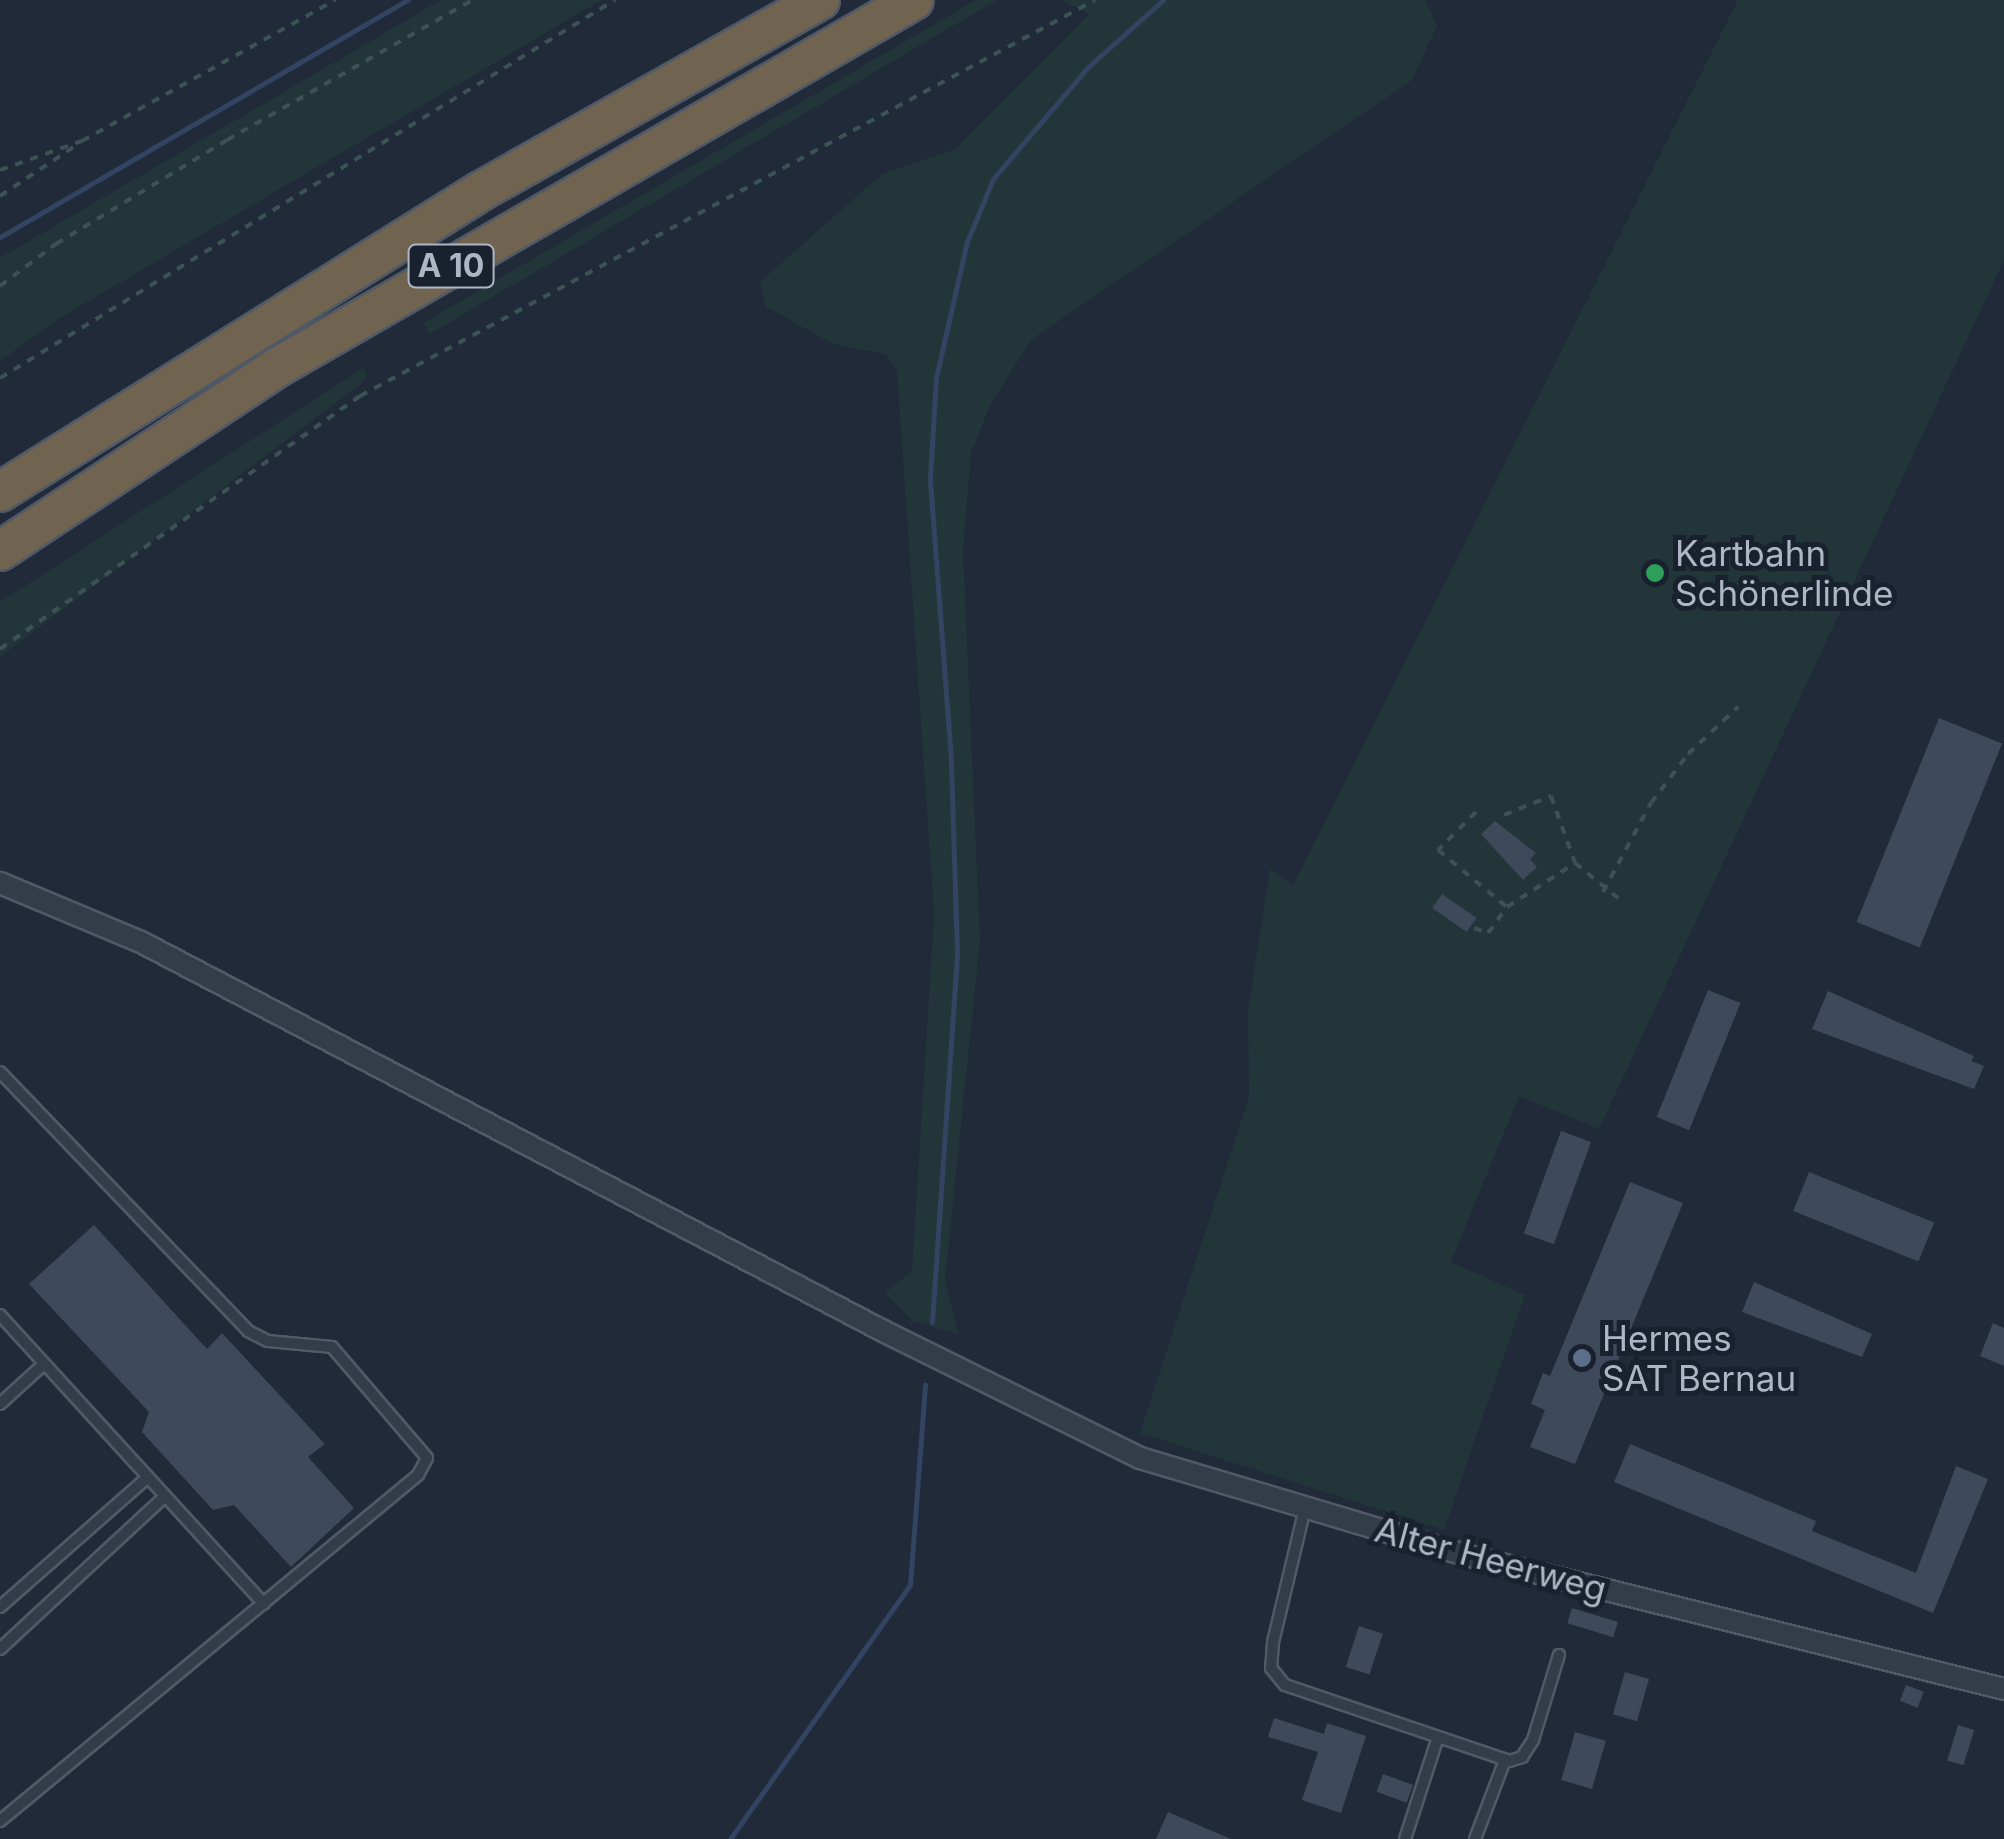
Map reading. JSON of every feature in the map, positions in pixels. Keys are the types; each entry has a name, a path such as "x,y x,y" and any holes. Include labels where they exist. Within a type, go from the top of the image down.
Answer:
{"highway":[{"name":"A 10","path":"0,492 480,191 820,0"},
{"name":"A 10","path":"0,551 278,367 914,0"}],"street":[{"name":"Alter Heerweg","path":"0,883 141,942 994,1386 1140,1458 1462,1554 2004,1688"}],"lane":[{"path":"0,1072 248,1331 268,1341 332,1347 424,1450 418,1474 0,1821"},
{"path":"0,1315 264,1604"},
{"path":"0,1404 44,1364"},
{"path":"0,1607 148,1477"},
{"path":"0,1649 165,1496"},
{"path":"1305,1508 1271,1668 1285,1685 1505,1760 1522,1757 1532,1740 1559,1655"},
{"path":"1405,1839 1438,1737"},
{"path":"1475,1839 1505,1760"}],"path":[{"path":"0,196 82,141 335,0"},
{"path":"0,286 196,159 472,0"},
{"path":"0,378 615,0"},
{"path":"0,649 360,396 1095,0"},
{"path":"0,170 82,141"},
{"path":"1603,892 1651,803 1688,754 1738,708"},
{"path":"1504,815 1551,796 1575,863 1603,892 1624,903"},
{"path":"1476,812 1438,850 1506,907"},
{"path":"1474,928 1488,934 1506,907 1575,863"}],"green space":[{"path":"441,0 602,0 58,319 0,361 0,258"},
{"path":"976,0 997,0 430,334 423,323"},
{"path":"1062,0 1425,0 1437,26 1412,80 1032,339 991,403 971,453 963,551 980,940 945,1280 958,1334 914,1322 885,1293 912,1271 934,914 897,371 886,354 833,344 766,307 760,282 882,174 955,149 1089,14"},
{"name":"Kartbahn Schönerlinde","path":"1738,0 2004,0 2004,260 1599,1129 1519,1096 1451,1262 1525,1295 1444,1530 1140,1433 1249,1097 1248,1010 1270,869 1293,885"},
{"path":"363,368 367,379 0,657 0,602"}],"building":[{"path":"1939,718 2002,743 1920,947 1857,922"},
{"path":"1495,821 1536,853 1530,859 1537,867 1523,880 1481,834"},
{"path":"1442,894 1476,918 1467,932 1432,908"},
{"path":"1708,990 1740,1003 1689,1130 1657,1117"},
{"path":"1828,991 1974,1056 1971,1061 1984,1066 1974,1089 1812,1029"},
{"path":"1561,1131 1591,1142 1554,1244 1524,1233"},
{"path":"1809,1172 1934,1223 1918,1262 1793,1211"},
{"path":"1630,1182 1683,1203 1575,1464 1530,1447 1545,1410 1531,1404 1543,1373 1550,1376"},
{"path":"94,1225 207,1349 222,1333 325,1444 308,1457 354,1508 291,1567 234,1505 213,1510 142,1432 149,1412 29,1284"},
{"path":"1754,1282 1872,1334 1862,1357 1742,1312"},
{"path":"1993,1323 2004,1328 2004,1366 1980,1356"},
{"path":"1630,1444 1816,1521 1812,1531 1916,1573 1956,1466 1988,1479 1933,1613 1614,1482"},
{"path":"1572,1608 1618,1622 1613,1637 1567,1623"},
{"path":"1359,1626 1383,1634 1369,1675 1346,1667"},
{"path":"1625,1672 1649,1679 1637,1721 1613,1714"},
{"path":"1906,1685 1924,1692 1918,1708 1900,1701"},
{"path":"1274,1718 1324,1734 1327,1723 1366,1736 1341,1813 1302,1800 1318,1752 1268,1737"},
{"path":"1958,1725 1974,1730 1963,1765 1947,1760"},
{"path":"1575,1732 1606,1741 1592,1789 1561,1780"},
{"path":"1383,1774 1413,1785 1407,1803 1377,1792"},
{"path":"1168,1812 1231,1839 1156,1839"}],"waterway":[{"path":"0,237 408,0"},
{"path":"932,1322 957,954 951,760 930,478 936,378 967,242 993,179 1089,66 1163,0"},
{"path":"730,1839 910,1585 925,1385"}],"place":[{"name":"Kartbahn Schönerlinde","path":"1655,573"},
{"name":"Hermes SAT Bernau","path":"1582,1358"}]}
